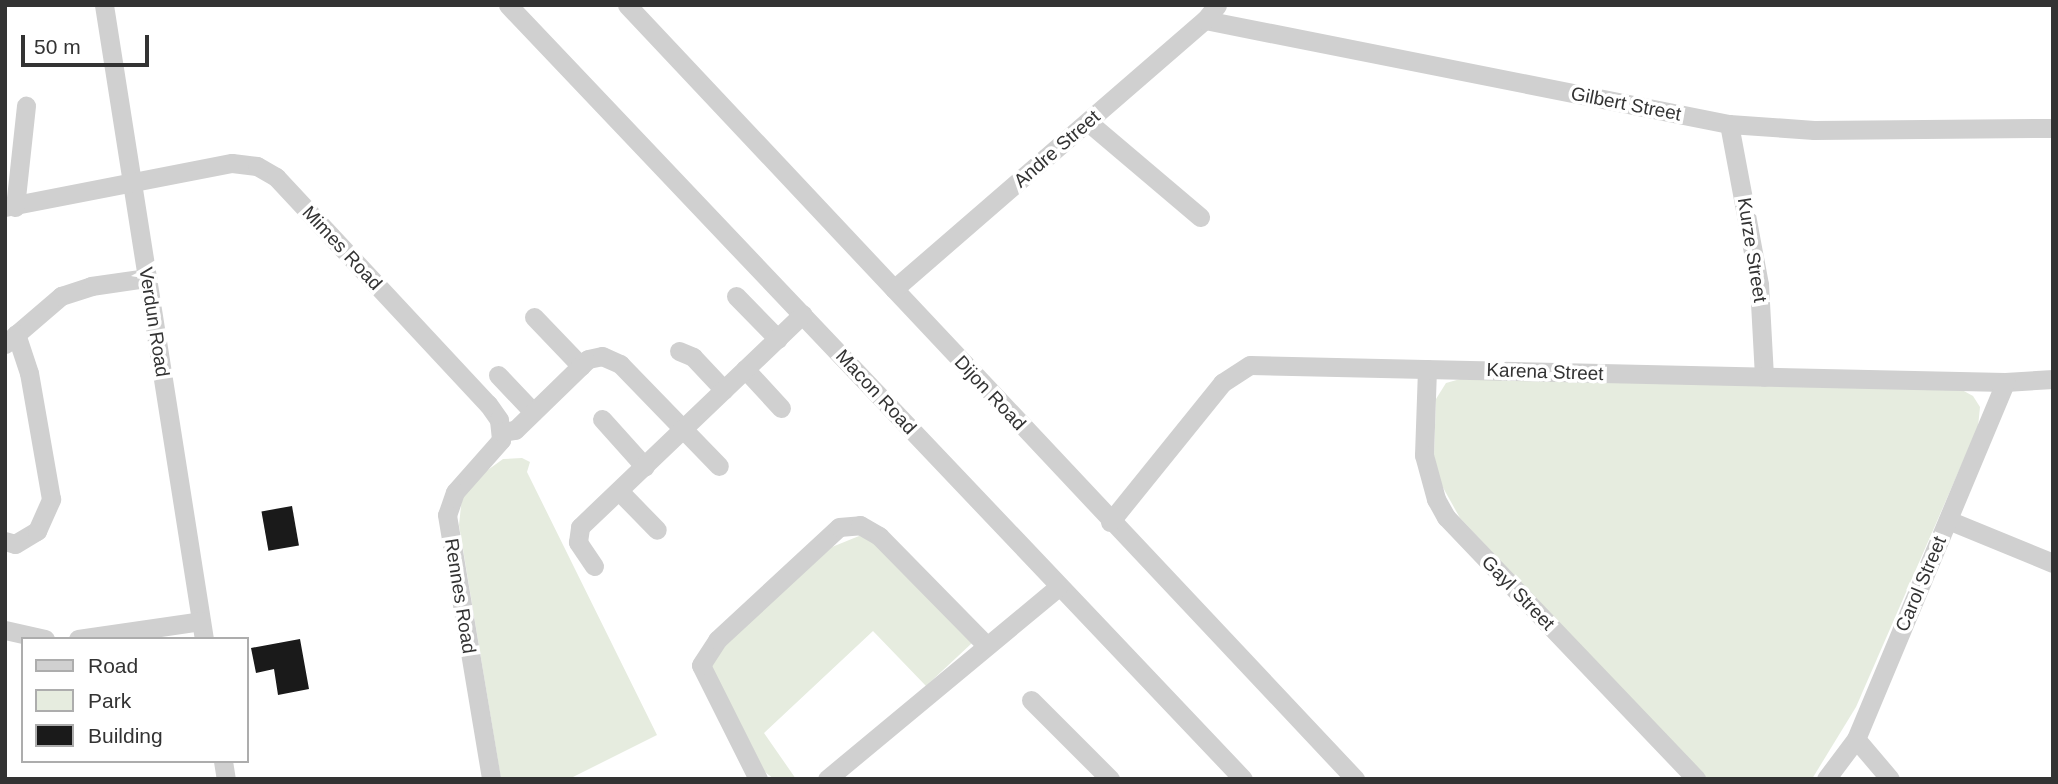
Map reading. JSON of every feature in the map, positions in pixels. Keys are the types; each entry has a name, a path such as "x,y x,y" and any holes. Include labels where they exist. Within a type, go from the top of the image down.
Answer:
{"street":[{"name":"Verdun Road","path":"104,5 203,630"},
{"name":"Macon Road","path":"508,5 1239,778"},
{"name":"Dijon Road","path":"627,5 1110,522 1355,779"},
{"name":"Andre Street","path":"894,289 1211,13"},
{"name":"Gilbert Street","path":"1211,13 1729,124 1814,131 2053,128"},
{"path":"10,207 26,106"},
{"path":"1088,122 1200,217"},
{"name":"Kurze Street","path":"1729,124 1759,284 1764,377"},
{"name":"Mimes Road","path":"10,207 232,163 268,172 488,404 502,432"},
{"path":"5,541 16,544 37,531 51,499 29,373 11,339 61,296 90,286 147,278"},
{"path":"736,296 778,339"},
{"path":"594,566 577,531 803,314"},
{"path":"534,317 581,366"},
{"path":"679,351 693,357 724,390"},
{"path":"502,432 512,433 581,366 595,356 616,361 719,466"},
{"name":"Karena Street","path":"1110,522 1235,373 1266,364 2005,383 2053,379"},
{"path":"746,369 781,407"},
{"name":"Gayl Street","path":"1427,369 1424,455 1436,499 1446,517 1696,779"},
{"path":"498,375 533,412"},
{"name":"Carol Street","path":"1826,779 1856,739 2005,383"},
{"path":"602,419 645,467"},
{"name":"Rennes Road","path":"491,779 447,515 455,492 499,447 502,432"},
{"path":"619,491 656,531"},
{"path":"1948,520 2053,563"},
{"path":"758,779 701,664 717,640 839,527 860,524 879,536 986,645"},
{"path":"827,779 1058,587"},
{"path":"5,630 36,637"},
{"path":"106,637 203,630"},
{"path":"1031,699 1110,779"},
{"path":"1856,739 1890,779"}],"green space":[{"path":"1464,378 1962,390 1973,396 1980,407 1978,427 1856,707 1812,779 1706,779 1460,518 1441,484 1434,456 1436,399 1446,383"},
{"path":"522,458 530,462 527,472 657,735 569,779 501,779 459,525 462,497 485,472 503,459"},
{"path":"859,536 871,537 972,643 926,686 873,631 764,733 796,779 774,779 757,766 711,679 712,662 718,650 832,547"}],"building":[{"path":"292,506 299,545 268,551 261,511"},
{"path":"300,639 309,689 278,695 274,669 256,673 251,648"}]}
